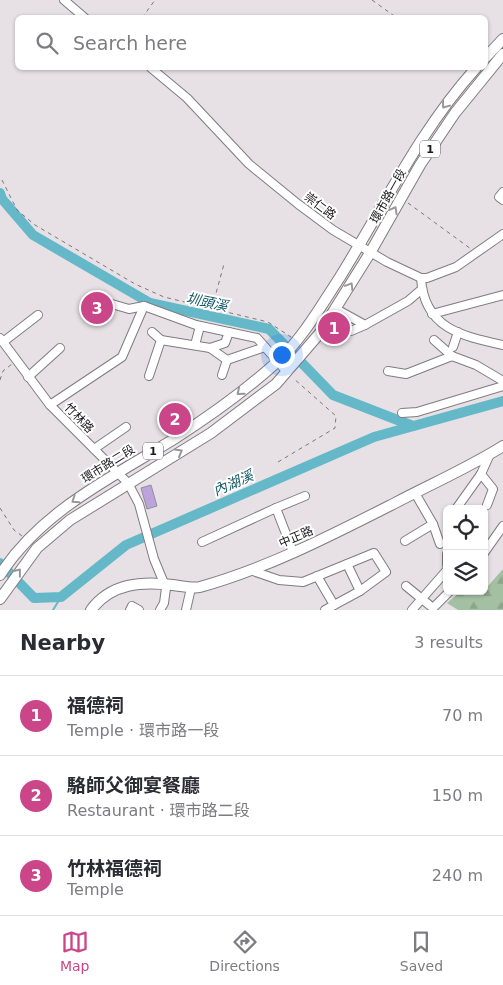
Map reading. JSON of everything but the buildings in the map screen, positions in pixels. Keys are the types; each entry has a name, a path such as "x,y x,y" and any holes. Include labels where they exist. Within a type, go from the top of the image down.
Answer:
{"main road":[{"path":"488,55 503,39"},
{"name":"環市路一段","path":"286,372 302,355 336,309 420,165 455,113 503,54"},
{"name":"環市路一段","path":"360,245 411,155 443,107 474,70"},
{"name":"1","path":"278,361 328,296 360,245"},
{"name":"環市路二段","path":"27,540 69,503 204,420 278,361"},
{"name":"1","path":"0,598 38,548 70,520 211,433 276,384 286,372"},
{"name":"中正路","path":"91,610 104,597 126,585 149,582 198,588 249,570 293,552 415,493 503,446"},
{"name":"1","path":"0,575 27,540"}],"street":[{"path":"64,0 82,15"},
{"name":"崇仁路","path":"153,70 187,98 249,164 298,204 333,230 360,245 370,253 421,278"},
{"path":"503,192 499,197 503,200"},
{"path":"503,234 475,251 456,267 427,278 421,278 422,289 432,314 443,326 503,345"},
{"path":"351,331 408,302 422,289"},
{"path":"432,314 503,295"},
{"path":"106,302 129,309 144,306 200,326 257,338 286,372"},
{"path":"50,404 122,357 144,306"},
{"path":"336,309 365,325"},
{"path":"2,340 38,315"},
{"path":"195,345 200,326"},
{"path":"152,332 161,340 210,348 227,360"},
{"path":"210,348 225,343 229,332"},
{"path":"388,371 406,374 452,352 458,332"},
{"name":"竹林路","path":"2,340 50,404 128,483 142,514 163,584"},
{"path":"149,376 161,340"},
{"path":"434,340 503,381"},
{"path":"227,360 265,347"},
{"path":"28,377 60,348"},
{"path":"222,375 227,360"},
{"path":"402,413 417,412 503,386"},
{"path":"94,449 126,427"},
{"path":"459,505 481,474 490,454"},
{"path":"481,474 494,489 487,505"},
{"path":"415,493 433,524 440,544"},
{"path":"202,542 305,496"},
{"path":"276,508 293,552"},
{"path":"405,541 433,524"},
{"path":"486,550 503,526"},
{"path":"249,570 287,580 303,582 374,553 386,572 360,591 325,610"},
{"path":"346,564 360,591"},
{"path":"412,610 443,574"},
{"path":"317,576 334,605"},
{"path":"160,610 164,603 166,588 163,584"},
{"path":"406,586 433,608 446,595"},
{"path":"186,610 191,588"},
{"path":"130,610 132,606 139,610"}],"path":[{"path":"144,15 155,0"},
{"path":"372,0 393,15"},
{"path":"2,180 17,210 35,225 135,284 164,296 268,322 295,341"},
{"path":"401,198 475,251"},
{"path":"212,309 224,264"},
{"path":"0,380 3,371 16,360"},
{"path":"278,462 335,428 336,422 336,416 321,401 286,372"},
{"path":"0,508 14,530 27,540"}],"green space":[{"path":"503,569 503,610 458,610 447,603 456,595 488,595 488,586"}],"waterway":[{"name":"圳頭溪","path":"0,193 2,199 33,235 150,303 269,329 333,395 413,426"},
{"name":"內湖溪","path":"0,563 34,598 61,597 126,545 374,437 503,401"},
{"path":"53,610 61,597"}],"place":[{"name":"竹林福德祠","path":"97,308"},
{"name":"福德祠","path":"334,328"},
{"name":"駱師父御宴餐廳","path":"175,419"}]}
